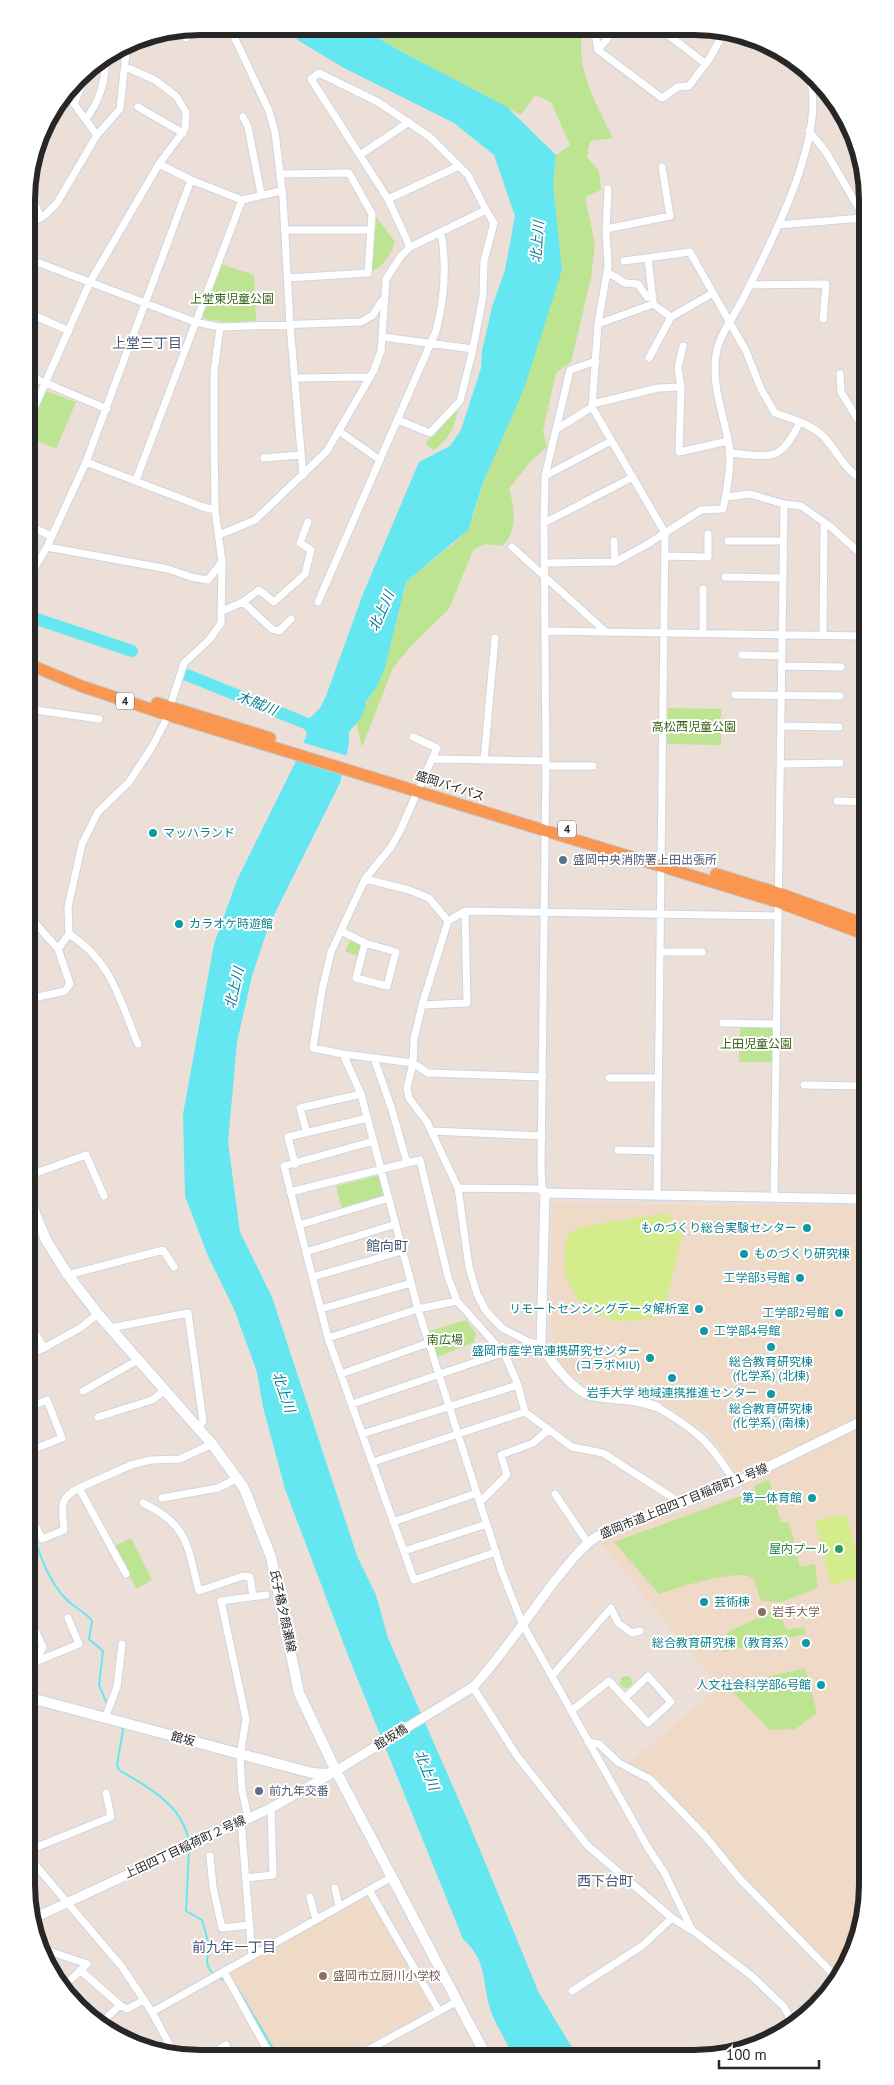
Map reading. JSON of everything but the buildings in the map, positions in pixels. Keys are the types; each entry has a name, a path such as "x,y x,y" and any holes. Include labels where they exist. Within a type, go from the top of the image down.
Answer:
{"highway":[{"name":"盛岡バイパス","path":"35,659 169,711"},
{"name":"盛岡バイパス","path":"35,667 82,686 420,787 859,922"},
{"name":"盛岡バイパス","path":"778,898 859,932"}],"main road":[{"name":"氏子橋夕顔瀬線","path":"35,1213 46,1240 68,1275 98,1314 212,1444 238,1478 251,1503 271,1557 299,1693 336,1772 482,2050"},
{"name":"館坂","path":"35,1699 240,1756 312,1773 326,1774 336,1772"}],"street":[{"path":"233,35 269,111 275,132 280,174 290,325 303,474"},
{"path":"595,35 598,50 662,98 678,87 689,86 706,64 721,37"},
{"path":"598,50 610,35"},
{"path":"667,35 706,64"},
{"path":"35,221 57,203 97,135 120,109 127,53"},
{"path":"86,119 97,105 105,82 106,65"},
{"path":"35,408 90,282 159,164 183,133 187,120 181,102 167,88 126,67"},
{"path":"398,420 430,433 460,402 473,349 483,296 484,261 494,223 468,175 430,137 378,102 319,73 311,80 388,199 410,247"},
{"path":"83,83 74,104 97,135"},
{"path":"545,563 615,562 701,510 723,508 726,497 729,453 716,382 716,354 729,323 750,285 778,225 807,150 814,110 812,85"},
{"path":"138,107 183,133"},
{"path":"243,117 248,128 261,194"},
{"path":"360,155 409,122"},
{"path":"809,131 826,152 859,209"},
{"path":"159,164 191,180 242,200 261,194 281,191"},
{"path":"388,199 459,166"},
{"path":"606,229 670,216 662,167"},
{"path":"280,174 349,173 372,214 368,273 288,278"},
{"path":"35,568 48,547 51,536 86,462 191,180"},
{"path":"608,189 606,229 607,272 598,324 592,406 665,533 658,1196"},
{"path":"136,480 242,200"},
{"path":"35,204 41,218"},
{"path":"35,261 195,322 220,327 361,322 368,320 378,309 390,271 410,247 486,210"},
{"path":"778,225 859,218"},
{"path":"284,230 370,230"},
{"path":"318,602 398,420 440,317 445,285 445,256 441,232"},
{"path":"624,261 690,252 746,351 762,389 775,413 810,426 824,437 841,462 859,477"},
{"path":"648,258 653,301"},
{"path":"607,272 625,283 638,284 647,297 671,317"},
{"path":"750,285 826,284 823,319"},
{"path":"219,535 255,520 327,451 370,377 381,351 385,290"},
{"path":"649,358 671,317 714,293"},
{"path":"598,324 653,301"},
{"path":"35,316 69,331"},
{"path":"58,949 69,934 68,907 82,844 98,812 138,770 169,711 184,663 219,628 222,611 222,562 215,510 214,372 220,327"},
{"path":"383,337 473,349"},
{"path":"683,346 678,368 682,387 679,452 728,441"},
{"path":"596,361 570,370 546,476 544,523 546,576 546,763 542,1136 542,1186 545,1193 541,1345 549,1360 578,1388 588,1394 646,1402 657,1407 704,1438 735,1482"},
{"path":"840,374 841,392 859,421"},
{"path":"295,378 370,377"},
{"path":"35,379 107,409"},
{"path":"557,429 592,406 658,388 682,387"},
{"path":"729,453 773,456 783,450 800,422"},
{"path":"339,431 380,460"},
{"path":"546,476 611,441"},
{"path":"264,458 301,455"},
{"path":"86,462 215,510"},
{"path":"544,523 633,477"},
{"path":"726,497 750,494 784,504 801,506 859,553"},
{"path":"774,1197 784,504"},
{"path":"222,611 243,602 259,590 274,602 305,574 311,550 300,543 308,522"},
{"path":"823,635 824,523"},
{"path":"35,528 51,536"},
{"path":"666,556 708,557 708,534"},
{"path":"614,541 615,562"},
{"path":"728,541 783,541"},
{"path":"48,547 168,569 201,580 208,580 222,562"},
{"path":"512,547 606,632"},
{"path":"725,577 782,578"},
{"path":"703,589 703,634"},
{"path":"243,602 272,629 279,631 291,618"},
{"path":"545,631 859,636"},
{"path":"484,760 494,638"},
{"path":"742,655 782,656"},
{"path":"781,666 841,667"},
{"path":"735,695 840,696"},
{"path":"35,710 99,719"},
{"path":"780,726 839,727"},
{"path":"413,737 437,748 391,847 365,879 331,952 322,990 313,1048 413,1063 428,1073 543,1077"},
{"path":"432,760 484,760 593,766"},
{"path":"780,764 840,763"},
{"path":"837,801 859,802"},
{"path":"365,879 409,890 429,898 448,921"},
{"path":"541,1345 529,1342 502,1328 486,1311 477,1294 469,1267 458,1188 432,1131 410,1098 407,1088 413,1063 414,1039 422,1005 448,921 465,911 778,916"},
{"path":"422,1005 467,1003 465,911"},
{"path":"35,923 58,949 70,984 65,991 35,998"},
{"path":"342,931 365,943 396,952 388,986 356,978 365,943"},
{"path":"69,934 84,943 100,961 113,981 138,1044"},
{"path":"661,952 702,952"},
{"path":"723,1023 777,1024"},
{"path":"344,1054 361,1094 428,1342 496,1552 522,1623 647,1846 665,1874 692,1930"},
{"path":"374,1058 392,1110 407,1163"},
{"path":"609,1078 659,1078"},
{"path":"804,1085 859,1086"},
{"path":"307,1132 300,1108 361,1094"},
{"path":"295,1164 288,1137 368,1118"},
{"path":"432,1131 542,1136"},
{"path":"374,1141 284,1166 328,1338 414,1580 496,1552"},
{"path":"618,1150 658,1151"},
{"path":"35,1173 86,1155 104,1196"},
{"path":"290,1192 381,1168 420,1160 448,1276 458,1301 502,1352 518,1385 525,1412 572,1447 609,1457 681,1503"},
{"path":"458,1188 539,1189 545,1193 859,1199"},
{"path":"299,1225 389,1198"},
{"path":"306,1252 396,1224"},
{"path":"68,1275 163,1250 174,1267"},
{"path":"313,1277 402,1250"},
{"path":"321,1309 411,1282"},
{"path":"328,1338 418,1310 458,1301"},
{"path":"110,1328 188,1313 202,1421 198,1428"},
{"path":"35,1352 80,1328 98,1314"},
{"path":"35,1333 44,1348"},
{"path":"341,1374 428,1342"},
{"path":"352,1404 502,1352"},
{"path":"83,1391 138,1360"},
{"path":"362,1434 518,1385"},
{"path":"98,1418 152,1400 164,1391"},
{"path":"35,1405 47,1400 62,1438 35,1448"},
{"path":"373,1462 525,1412"},
{"name":"盛岡市道上田四丁目稲荷町１号線","path":"447,1703 473,1687 491,1668 522,1623 573,1558 596,1537 735,1482 859,1422"},
{"path":"480,1502 507,1475 501,1455 533,1443 548,1430"},
{"path":"35,1525 42,1539 64,1530 63,1500 66,1494 131,1465 151,1460 180,1459 212,1444"},
{"path":"162,1498 218,1488 238,1478"},
{"path":"79,1488 126,1574"},
{"path":"393,1522 477,1493"},
{"path":"555,1494 588,1543"},
{"path":"143,1503 162,1512 176,1524 185,1538 199,1591 243,1576 250,1577 253,1596"},
{"path":"404,1552 487,1524"},
{"path":"252,1956 240,1756 246,1719 221,1601 266,1595"},
{"path":"552,1676 611,1608 618,1623 632,1633 640,1631"},
{"path":"35,1662 79,1644 68,1618"},
{"path":"35,1630 43,1647 35,1662"},
{"path":"108,1719 117,1687 122,1644"},
{"path":"571,1711 609,1681 648,1723 671,1702 648,1676 625,1698"},
{"path":"473,1687 517,1756 586,1845 672,1918 692,1930 753,1977 784,2007 790,2016 789,2019"},
{"name":"館坂橋","path":"336,1772 447,1703"},
{"path":"588,1742 599,1744 619,1763 650,1779 705,1836 739,1878 833,1974"},
{"name":"上田四丁目稲荷町２号線","path":"38,1916 271,1808 336,1772"},
{"path":"35,1848 111,1817 106,1793"},
{"path":"246,1878 273,1875 271,1808"},
{"path":"210,1856 213,1886 222,1928 250,1925"},
{"path":"35,1865 122,1967 152,2012 170,2046"},
{"path":"152,2012 392,1877"},
{"path":"335,1888 339,1907"},
{"path":"369,1890 439,2011"},
{"path":"310,1897 316,1920"},
{"path":"572,1991 642,1946 672,1918"},
{"path":"49,1950 87,1964 67,1983"},
{"path":"80,1970 127,2009 144,2000"},
{"path":"224,1972 267,2050"},
{"path":"368,2050 456,2002"},
{"path":"105,2020 120,2005"},
{"path":"218,2050 226,2045 227,2050"}],"shaded area":[{"name":"岩手大学","path":"552,1202 687,1206 859,1205 859,1417 851,1422 859,1446 859,1896 850,1938 834,1972 654,1779 628,1764 719,1687 596,1537 746,1493 742,1479 708,1432 657,1399 577,1379 555,1358 550,1323"},
{"name":"盛岡市立厨川小学校","path":"367,1895 371,1896 430,2003 429,2010 357,2050 270,2050 231,1981 232,1971"}],"green space":[{"path":"375,35 583,35 581,56 588,85 613,138 590,141 587,157 599,171 601,190 585,197 595,244 591,278 571,362 556,373 543,430 547,447 529,463 509,489 514,519 511,534 507,540 502,546 485,544 473,550 449,609 412,645 393,668 362,747 356,722 385,668 406,582 460,538 473,517 484,480 562,270 553,184 556,155 570,145 551,102 535,95 521,115 402,52"},
{"path":"76,90 70,105 67,102"},
{"path":"375,215 395,242 383,263 372,271"},
{"name":"上堂東児童公園","path":"221,264 254,275 256,321 227,322 205,319 202,315"},
{"path":"46,391 76,402 56,449 35,440 35,414"},
{"path":"458,407 456,420 448,437 434,450 425,444"},
{"name":"高松西児童公園","path":"668,708 721,709 721,745 667,744"},
{"path":"351,939 359,943 361,947 358,956 345,951"},
{"name":"上田児童公園","path":"740,1026 773,1026 773,1062 739,1062"},
{"path":"376,1176 379,1178 383,1196 381,1198 342,1208 336,1186"},
{"path":"666,1213 684,1230 663,1313 642,1320 621,1321 602,1316 586,1307 574,1293 566,1276 564,1256 569,1233 580,1227"},
{"name":"南広場","path":"466,1320 476,1333 474,1342 437,1357 429,1331"},
{"path":"769,1480 781,1523 789,1522 800,1567 815,1564 818,1588 782,1602 761,1601 753,1579 747,1576 736,1575 708,1580 659,1594 614,1542 755,1491 755,1485"},
{"name":"屋内プール","path":"846,1514 859,1561 859,1577 831,1585 815,1521"},
{"path":"131,1538 152,1580 136,1589 115,1546"},
{"path":"779,1608 786,1630 804,1627 806,1634 723,1652 728,1632"},
{"path":"805,1668 817,1713 795,1729 770,1730 734,1693 735,1684"},
{"path":"624,1676 628,1676 632,1682 628,1688 624,1688 620,1684 620,1680"}],"water":[{"name":"北上川","path":"293,35 374,35 507,107 556,155 553,184 562,270 524,389 484,480 468,530 406,582 385,668 376,688 365,703 366,706 361,718 349,732 349,744 340,783 269,925 252,976 237,1042 228,1142 240,1232 272,1297 357,1556 376,1595 388,1638 468,1821 539,1993 574,2050 510,2050 493,2017 482,1969 476,1954 463,1939 349,1658 285,1489 263,1407 257,1372 234,1309 208,1256 185,1196 183,1114 214,944 237,880 296,761 307,734 303,725 320,708 326,696 363,594 419,462 450,446 461,430 481,368 482,351 492,307 505,270 515,216 494,155 454,123 344,68 299,41"}],"pier":[{"path":"301,742 348,756 345,776 294,760"}],"waterway":[{"name":"木賊川","path":"35,618 132,651"},
{"name":"木賊川","path":"187,675 320,729"},
{"path":"35,1539 54,1584 69,1602 92,1621 89,1639 103,1651 99,1685 108,1706"},
{"path":"120,1725 123,1730 117,1765 119,1770 142,1783 173,1808 186,1831 189,1844"},
{"path":"189,1849 186,1911 202,1920 210,1948 207,1958 208,1965 214,1974"},
{"path":"218,1977 227,1982"},
{"path":"236,1986 274,2050"}],"place":[{"name":"マッハランド","path":"153,833"},
{"name":"盛岡中央消防署上田出張所","path":"563,860"},
{"name":"カラオケ時遊館","path":"179,924"},
{"name":"ものづくり総合実験センター","path":"807,1228"},
{"name":"ものづくり研究棟","path":"744,1254"},
{"name":"工学部3号館","path":"800,1278"},
{"name":"リモートセンシングデータ解析室","path":"699,1309"},
{"name":"工学部2号館","path":"839,1313"},
{"name":"工学部4号館","path":"704,1331"},
{"name":"総合教育研究棟 (化学系) (北棟)","path":"771,1347"},
{"name":"盛岡市産学官連携研究センター (コラボMIU)","path":"650,1358"},
{"name":"岩手大学 地域連携推進センター","path":"672,1378"},
{"name":"総合教育研究棟 (化学系) (南棟)","path":"771,1394"},
{"name":"第一体育館","path":"812,1498"},
{"name":"屋内プール","path":"839,1549"},
{"name":"芸術棟","path":"704,1602"},
{"name":"岩手大学","path":"762,1612"},
{"name":"総合教育研究棟（教育系）","path":"806,1643"},
{"name":"人文社会科学部6号館","path":"821,1685"},
{"name":"前九年交番","path":"259,1791"},
{"name":"盛岡市立厨川小学校","path":"323,1976"}],"district":[{"name":"上堂三丁目","path":"147,343"},
{"name":"館向町","path":"387,1246"},
{"name":"西下台町","path":"605,1881"},
{"name":"前九年一丁目","path":"234,1947"}]}
